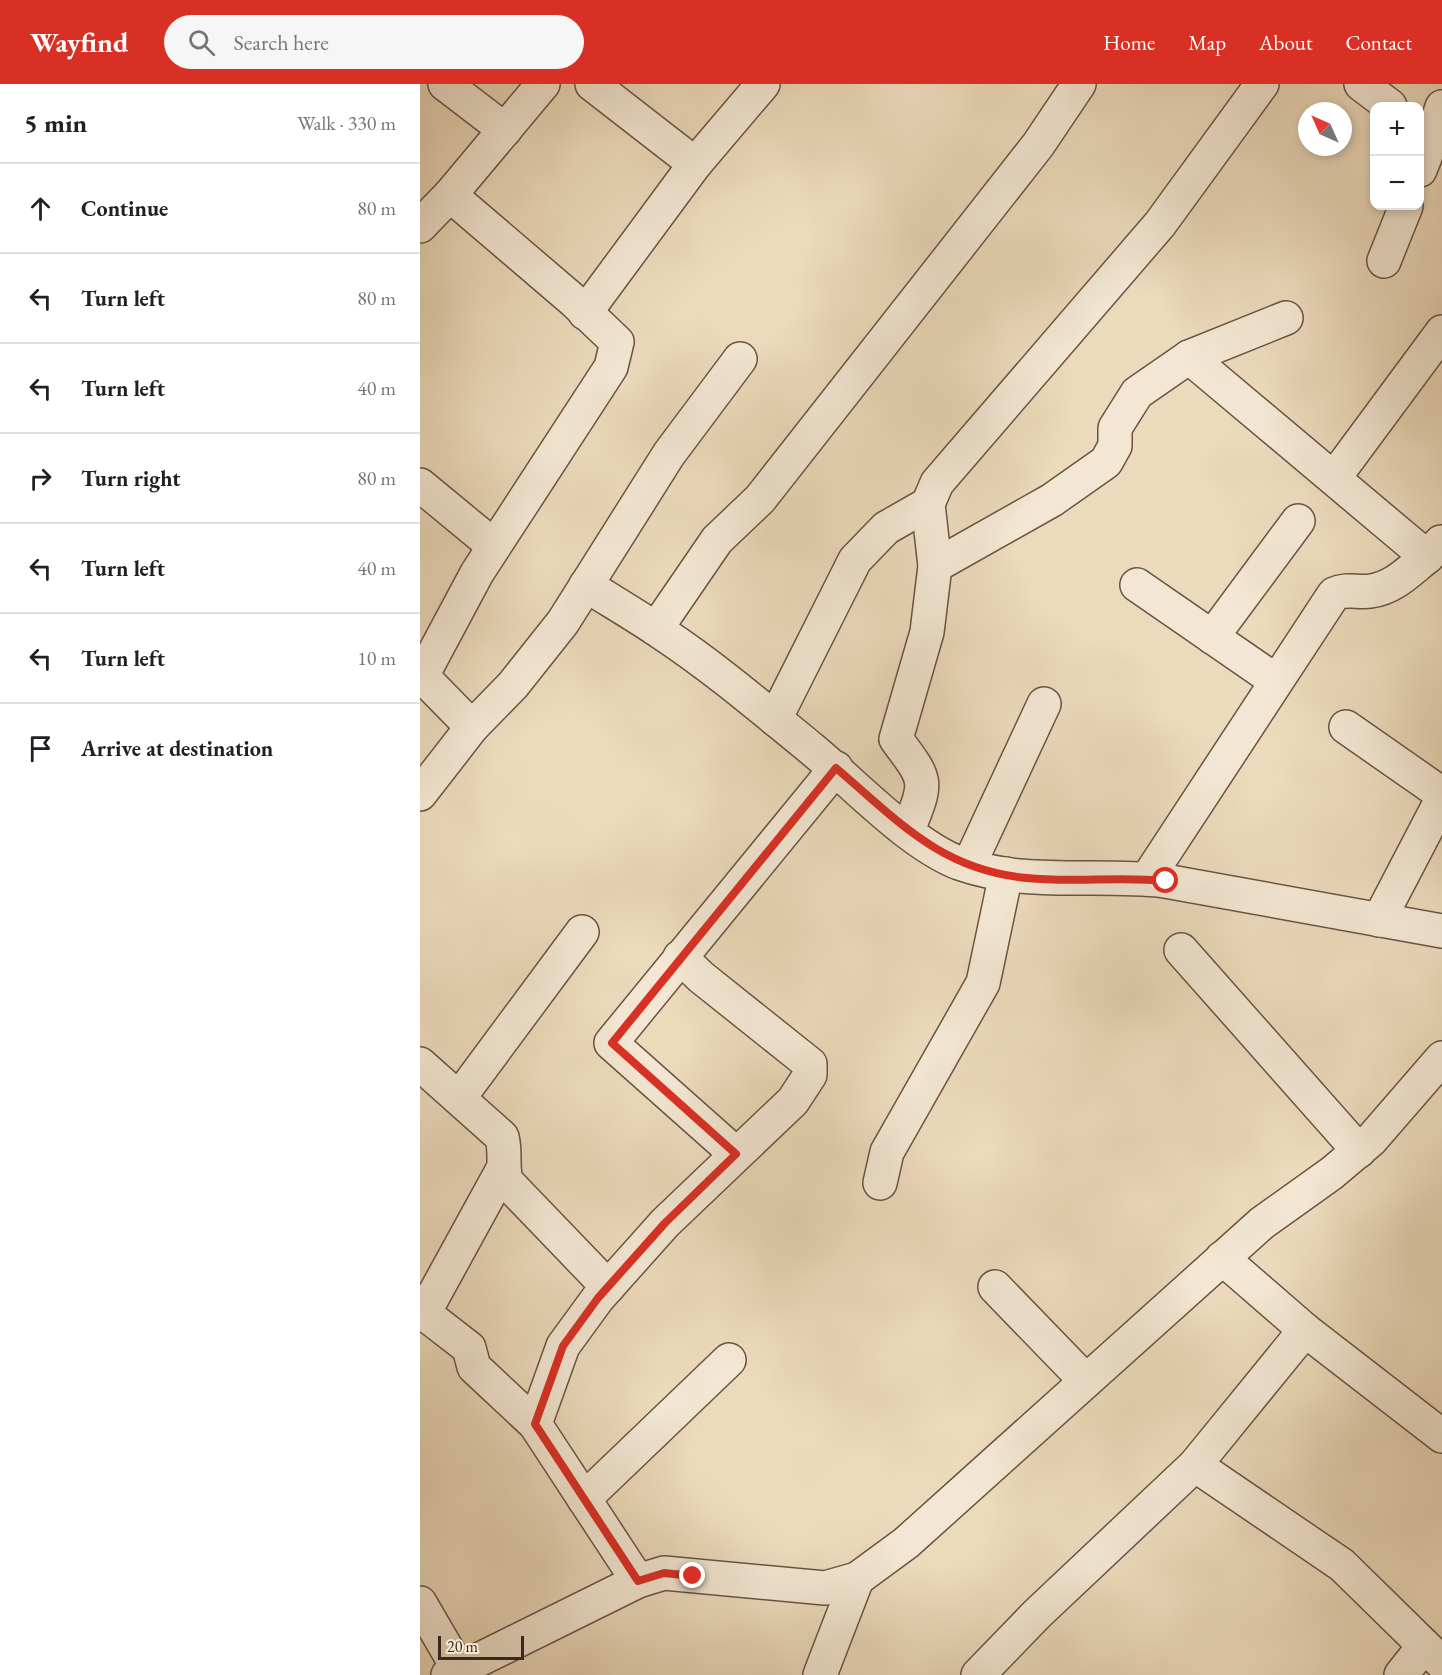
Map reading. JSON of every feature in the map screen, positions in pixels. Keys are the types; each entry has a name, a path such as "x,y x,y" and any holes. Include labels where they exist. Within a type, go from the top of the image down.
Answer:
{"street":[{"path":"445,84 505,130"},
{"path":"420,226 450,195 543,84"},
{"path":"592,84 695,164"},
{"path":"585,313 695,164 764,84"},
{"path":"656,629 717,540 760,499 1038,145 1079,84"},
{"path":"908,830 923,793 923,776 896,739 927,632 935,566 928,504 937,483 1160,224 1262,84"},
{"path":"1361,84 1385,102"},
{"path":"1424,145 1442,107"},
{"path":"450,195 617,342 611,367 494,546 421,675 472,727"},
{"path":"1384,261 1404,210"},
{"path":"935,566 1032,512 1106,462 1115,446 1115,428 1137,393 1189,357 1286,318"},
{"path":"1334,478 1442,332"},
{"path":"1147,879 1334,594 1343,590 1370,591 1393,584 1434,549 1334,478 1189,357"},
{"path":"420,794 472,727 513,685 563,622 669,454 740,359"},
{"path":"420,485 494,546"},
{"path":"775,719 855,560 886,528 928,504"},
{"path":"1212,637 1298,521"},
{"path":"586,585 656,629 775,719 934,850 969,866 1028,879 1147,879 1442,931"},
{"path":"1137,585 1276,681"},
{"path":"969,866 1044,704"},
{"path":"1346,727 1442,794"},
{"path":"736,1154 612,1043 836,768"},
{"path":"1378,920 1442,799"},
{"path":"880,1183 887,1152 983,983 1006,874"},
{"path":"459,1098 582,932"},
{"path":"1181,950 1359,1151"},
{"path":"535,1424 563,1346 608,1287 665,1223 802,1090 810,1075 810,1064 701,977 680,957"},
{"path":"420,1603 454,1672 638,1581 664,1573 825,1588 857,1579 890,1557 1262,1223 1359,1151 1442,1058"},
{"path":"420,1064 502,1137 505,1148 503,1169 506,1181 608,1287"},
{"path":"503,1169 422,1311 469,1348 474,1366 535,1424 638,1581"},
{"path":"1222,1258 1305,1330 1442,1436"},
{"path":"995,1287 1086,1381"},
{"path":"978,1675 1037,1614 1195,1465 1305,1330"},
{"path":"585,1499 729,1360"},
{"path":"1195,1465 1342,1565 1433,1655 1401,1675"},
{"path":"820,1675 857,1579"}],"route":[{"path":"693,1576 664,1573 638,1581 535,1424 563,1346 598,1298 665,1223 736,1154 612,1043 646,998 836,768 891,817 934,850 958,862 1028,879 1132,877 1166,881"}]}
